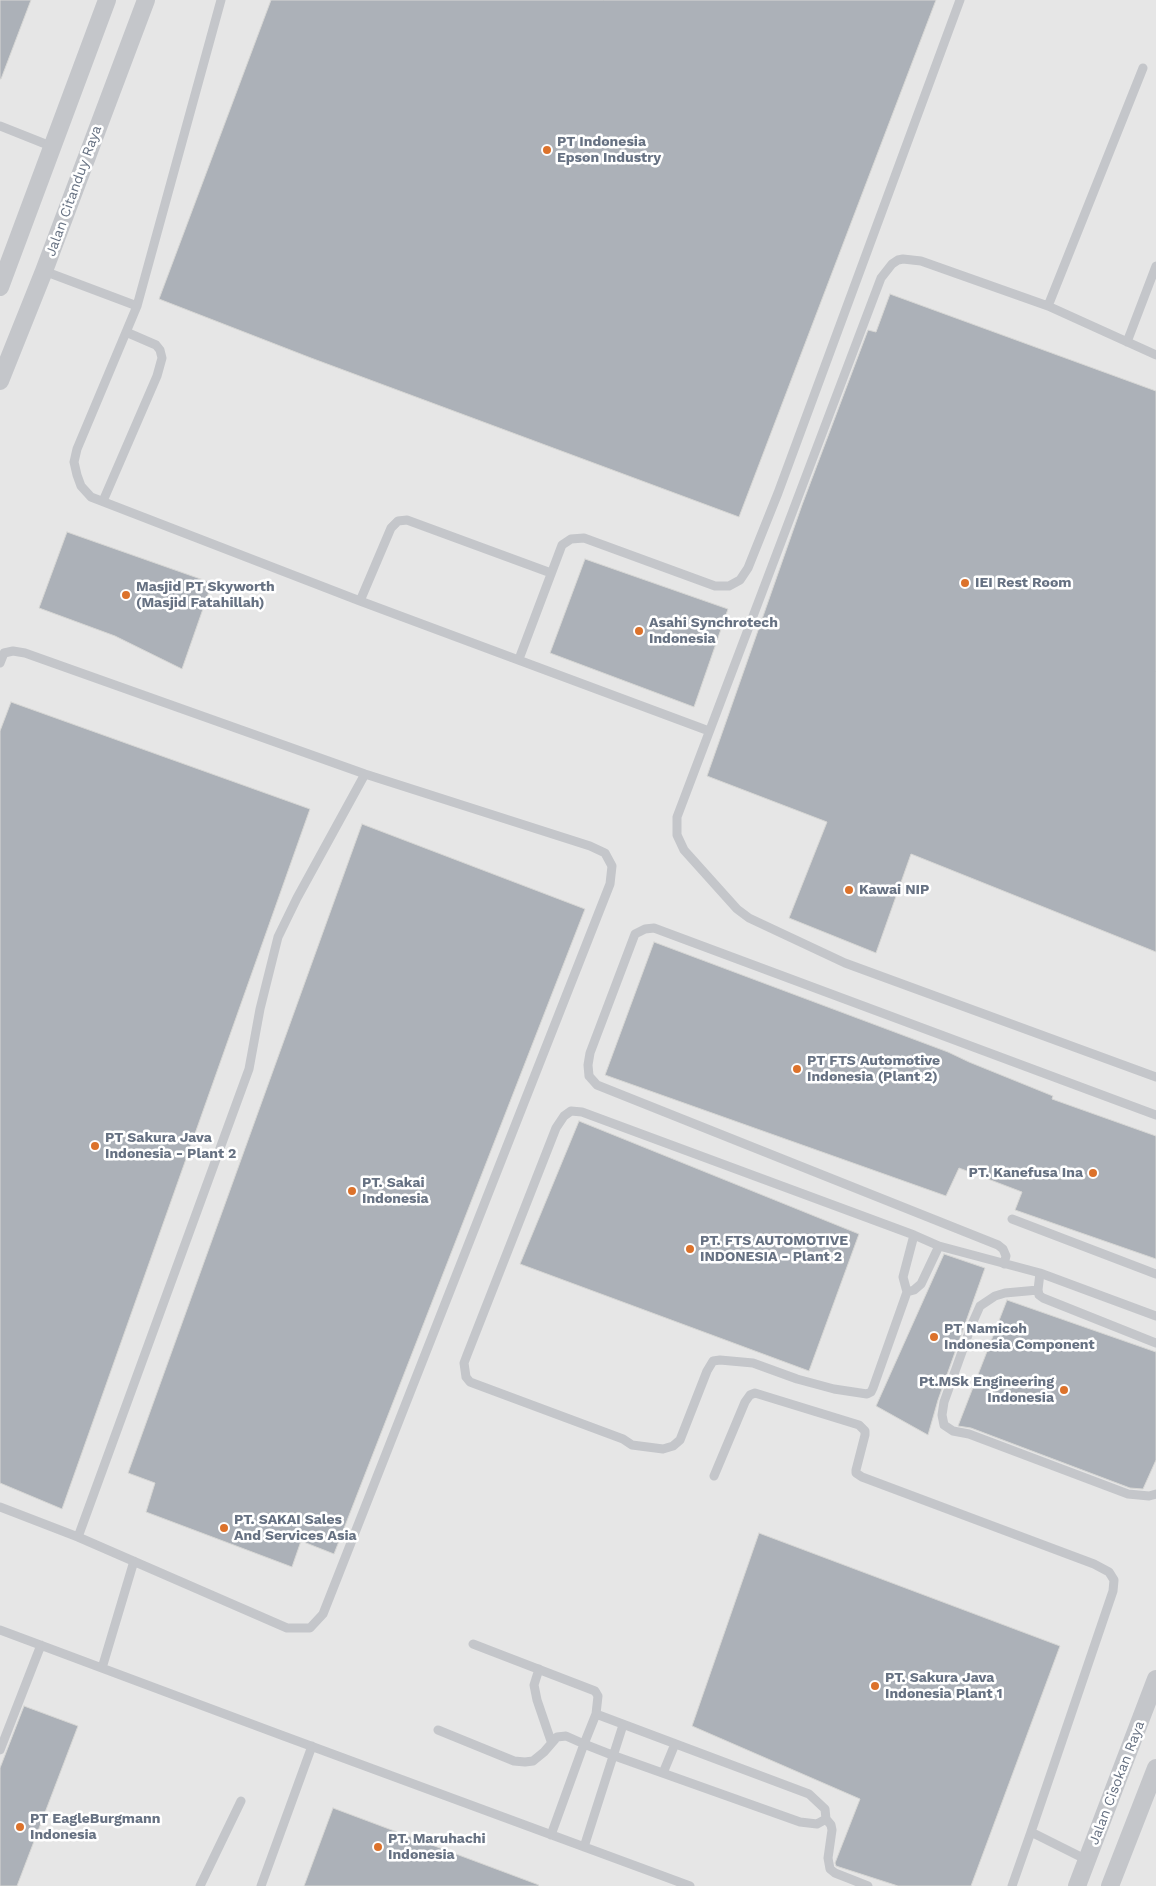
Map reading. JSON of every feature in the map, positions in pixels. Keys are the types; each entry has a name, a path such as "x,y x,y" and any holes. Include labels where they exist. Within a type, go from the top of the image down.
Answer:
{"street":[{"path":"0,287 108,0"},
{"name":"Jalan Citanduy Raya","path":"0,381 44,271 146,0"},
{"name":"Jalan Cisokan Raya","path":"1077,1886 1156,1679"},
{"path":"1110,1886 1156,1768"}],"lane":[{"path":"221,0 138,306 77,448 74,462 81,486 91,496 103,501 360,601 709,731"},
{"path":"519,659 562,545 571,539 584,538 715,586 729,586 740,580 748,568 781,483 960,0"},
{"path":"1048,306 1143,68"},
{"path":"0,126 53,147"},
{"path":"1156,355 1048,306 921,261 898,260 888,268 881,278 677,817 677,835 684,850 737,909 749,918 845,963 1156,1077"},
{"path":"1127,342 1156,266"},
{"path":"44,271 138,306"},
{"path":"103,501 157,376 162,358 160,350 156,345 126,332"},
{"path":"360,601 390,528 398,521 407,520 551,573"},
{"path":"0,663 4,654 13,651 24,653 365,774 590,846 605,853 612,866 610,884 323,1614 310,1628 288,1628 78,1537 0,1507"},
{"path":"78,1537 249,1069 260,1009 278,937 297,898 365,774"},
{"path":"1004,1264 1006,1256 1003,1249 998,1245 597,1085 589,1076 590,1053 635,934 645,929 654,928 1156,1116"},
{"path":"914,1235 903,1277 907,1292 871,1392 862,1394 834,1389 742,1361 713,1361 706,1371 680,1440 673,1446 663,1449 632,1445 622,1439 470,1382 466,1377 464,1363 552,1137 564,1116 571,1111 582,1112 914,1235 939,1246 1040,1273 1156,1316"},
{"path":"1012,1219 1156,1274"},
{"path":"907,1292 914,1290 921,1284 939,1246"},
{"path":"1040,1273 1038,1290 1039,1295 1043,1298 1156,1344"},
{"path":"1038,1290 1005,1293 995,1296 980,1306 944,1402 942,1415 944,1425 953,1431 970,1434 1128,1494 1149,1496 1156,1494"},
{"path":"714,1476 745,1402 750,1395 755,1393 858,1425 865,1431 856,1470 856,1473 862,1478 1094,1564 1109,1572 1114,1580 1113,1591 1012,1886"},
{"path":"102,1668 134,1561"},
{"path":"0,1630 690,1886"},
{"path":"473,1644 595,1690 598,1696 596,1714 552,1835"},
{"path":"0,1750 41,1645"},
{"path":"539,1669 534,1685 537,1700 552,1741"},
{"path":"596,1714 809,1794 825,1809 826,1818 831,1825 828,1858 830,1869 868,1886"},
{"path":"584,1847 623,1725"},
{"path":"438,1730 520,1762 533,1761 557,1737 566,1736 612,1755 800,1822 817,1824 826,1818"},
{"path":"663,1773 674,1744"},
{"path":"262,1886 312,1746"},
{"path":"200,1886 240,1801"},
{"path":"1031,1832 1087,1860"}],"shaded area":[{"path":"0,0 1156,0 1156,1886 0,1886"}],"building":[{"path":"0,0 31,0 1,79 0,79"},
{"name":"PT Indonesia Epson Industry","path":"271,0 936,0 739,517 311,358 159,299"},
{"name":"IEI Rest Room","path":"890,294 1156,391 1156,952 911,854 876,953 789,918 827,822 707,776 802,505 868,330 876,332"},
{"name":"Masjid PT Skyworth (Masjid Fatahillah)","path":"67,532 212,583 182,669 115,636 39,608"},
{"name":"Asahi Synchrotech Indonesia","path":"585,559 728,609 694,707 550,653"},
{"name":"PT Sakura Java Indonesia - Plant 2","path":"11,702 310,809 62,1509 0,1483 0,731"},
{"name":"PT. Sakai Indonesia","path":"362,824 585,909 334,1554 301,1541 292,1567 146,1512 155,1483 128,1473"},
{"name":"PT FTS Automotive Indonesia (Plant 2)","path":"654,942 948,1052 1053,1096 1052,1099 1156,1136 1156,1259 1015,1210 1022,1192 959,1168 946,1196 605,1075"},
{"name":"PT. FTS AUTOMOTIVE INDONESIA - Plant 2","path":"579,1121 859,1234 809,1371 520,1264"},
{"name":"PT Namicoh Indonesia Component","path":"944,1254 985,1268 938,1400 928,1435 876,1406"},
{"name":"Pt.MSk Engineering Indonesia","path":"1007,1300 1156,1352 1156,1460 1143,1489 1130,1488 971,1428 958,1426"},
{"name":"PT. Sakura Java Indonesia Plant 1","path":"759,1533 1060,1646 971,1886 898,1886 836,1866 835,1863 860,1799 692,1726"},
{"name":"PT EagleBurgmann Indonesia","path":"24,1706 78,1726 17,1886 0,1886 0,1768"},
{"name":"PT. Maruhachi Indonesia","path":"333,1808 539,1885 304,1886"}],"place":[{"name":"PT Indonesia Epson Industry","path":"547,150"},
{"name":"IEI Rest Room","path":"965,583"},
{"name":"Masjid PT Skyworth (Masjid Fatahillah)","path":"126,595"},
{"name":"Asahi Synchrotech Indonesia","path":"639,631"},
{"name":"Kawai NIP","path":"849,890"},
{"name":"PT FTS Automotive Indonesia (Plant 2)","path":"797,1069"},
{"name":"PT Sakura Java Indonesia - Plant 2","path":"95,1146"},
{"name":"PT. Kanefusa Ina","path":"1093,1173"},
{"name":"PT. Sakai Indonesia","path":"352,1191"},
{"name":"PT. FTS AUTOMOTIVE INDONESIA - Plant 2","path":"690,1249"},
{"name":"PT Namicoh Indonesia Component","path":"934,1337"},
{"name":"Pt.MSk Engineering Indonesia","path":"1064,1390"},
{"name":"PT. SAKAI Sales And Services Asia","path":"224,1528"},
{"name":"PT. Sakura Java Indonesia Plant 1","path":"875,1686"},
{"name":"PT EagleBurgmann Indonesia","path":"20,1827"},
{"name":"PT. Maruhachi Indonesia","path":"378,1847"}]}
